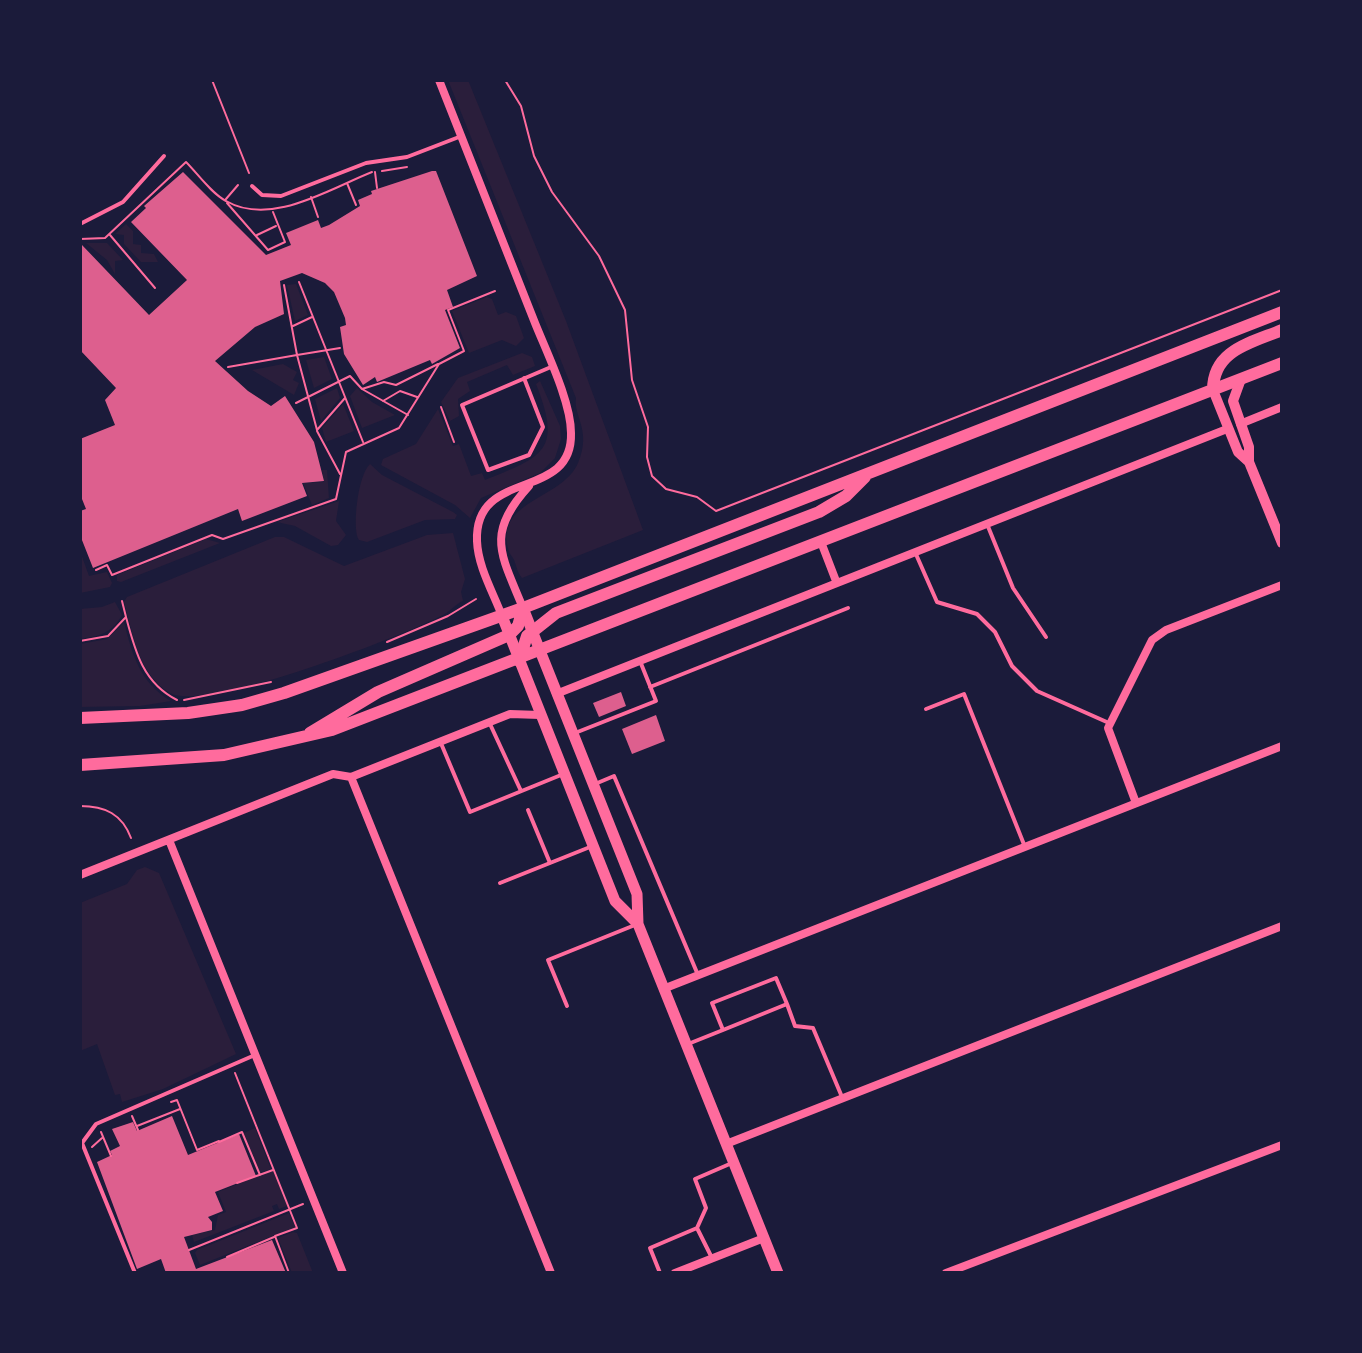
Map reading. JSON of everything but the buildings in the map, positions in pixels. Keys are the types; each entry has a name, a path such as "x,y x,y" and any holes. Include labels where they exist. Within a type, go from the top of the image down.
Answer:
{"main road":[{"path":"80,718 155,717 242,705 502,616 1282,312"},
{"path":"1213,390 1215,369 1227,354 1282,330"},
{"path":"80,765 196,758 305,738 519,661 1282,363"},
{"path":"519,661 523,641 531,630 556,613 819,512 846,496 868,474"},
{"path":"523,608 637,894 638,924 778,1273"},
{"path":"305,738 362,700 509,635 518,626 523,608"},
{"path":"502,616 615,901 638,924"}],"street":[{"path":"439,80 570,423 570,444 560,466 530,486 510,507 501,538 502,553 523,608"},
{"path":"1241,379 1233,401 1249,447 1249,462 1282,543"},
{"path":"1213,390 1238,452 1249,462"},
{"path":"1240,424 1282,407"},
{"path":"556,694 914,550 1227,429"},
{"path":"502,616 480,560 478,528 495,495 506,489 530,486"},
{"path":"821,542 836,581"},
{"path":"1136,803 1109,734 1109,723 1152,640 1159,634 1282,585"},
{"path":"80,875 333,774 351,777 515,712 540,715"},
{"path":"663,989 1282,746"},
{"path":"351,777 551,1273"},
{"path":"169,840 343,1273"},
{"path":"726,1144 1282,926"},
{"path":"946,1273 1282,1145"},
{"path":"675,1273 764,1238"}],"lane":[{"path":"252,186 262,195 281,196 366,163 407,157 461,137"},
{"path":"80,224 123,202 164,156"},
{"path":"524,378 543,427 529,455 488,470 462,405 524,378 551,367"},
{"path":"987,522 1013,588 1046,637"},
{"path":"914,550 937,602 977,614 995,632 1012,666 1037,691 1109,723"},
{"path":"650,687 848,608"},
{"path":"573,734 656,701 640,661"},
{"path":"926,709 964,694 1025,847"},
{"path":"489,722 521,791"},
{"path":"440,741 470,812 563,774"},
{"path":"593,785 614,776 698,975"},
{"path":"528,810 550,863"},
{"path":"500,883 593,846"},
{"path":"567,1006 548,960 638,924"},
{"path":"723,1030 712,1003 776,978 795,1026 813,1028 842,1097"},
{"path":"686,1045 787,1004"},
{"path":"135,1273 82,1143 96,1124 255,1055"},
{"path":"660,1273 650,1248 697,1228 706,1208 695,1179 733,1163"},
{"path":"697,1228 712,1258"}],"path":[{"path":"212,80 249,173"},
{"path":"505,80 521,106 534,156 552,192 599,256 625,310 632,380 648,427 647,457 652,476 666,489 697,497 716,511 1282,290"},
{"path":"80,239 105,238 186,162 268,250 285,242 272,211"},
{"path":"224,200 248,210 272,211 375,170 395,171 410,166"},
{"path":"375,170 377,188"},
{"path":"346,182 356,205"},
{"path":"224,200 238,185"},
{"path":"310,196 318,217"},
{"path":"256,236 278,225"},
{"path":"109,234 155,288"},
{"path":"299,282 364,443"},
{"path":"284,285 306,398 317,430 340,474"},
{"path":"362,389 384,382 396,385 464,351 448,310 495,291"},
{"path":"292,327 313,317"},
{"path":"228,367 340,348"},
{"path":"112,575 212,535 223,539 336,499 346,452 399,428 439,364"},
{"path":"296,403 350,376 362,389 408,415"},
{"path":"396,385 400,391 418,398"},
{"path":"383,401 400,391"},
{"path":"317,430 345,398"},
{"path":"441,407 454,442"},
{"path":"96,570 107,565 115,583"},
{"path":"387,641 448,616 476,599"},
{"path":"122,601 141,666 165,694 178,701 273,682"},
{"path":"80,641 108,636 126,617"},
{"path":"80,806 94,806 114,814 131,838"},
{"path":"227,1257 297,1228 232,1065"},
{"path":"163,1105 177,1100 197,1150 242,1132 260,1175"},
{"path":"127,1119 132,1115 138,1127 181,1108"},
{"path":"100,1130 111,1156"},
{"path":"237,1183 274,1169"},
{"path":"189,1250 314,1200"},
{"path":"275,1236 289,1273"}],"shaded area":[{"path":"448,80 468,80 566,321 643,530 522,578 508,548 507,532 512,520 570,475 582,451 583,433 576,398"},
{"path":"126,224 133,231 133,244 141,245 141,253 154,254 158,262 141,262 124,244 124,235 115,234"},
{"path":"86,243 107,243 123,260 115,261 115,274 107,260"},
{"path":"296,284 308,315 295,321 287,285"},
{"path":"487,297 492,299 498,315 506,312 516,316 524,338 516,346 502,340 469,353 452,311"},
{"path":"522,353 532,357 535,366 513,375 507,365 467,382 470,391 458,399 459,416 450,421 441,402 458,378"},
{"path":"324,357 332,379 314,388 306,360"},
{"path":"283,364 297,372 293,380 299,383 294,395 252,370"},
{"path":"540,381 560,426 561,439 555,458 540,473 481,498 470,518 455,505 381,465 383,459 416,444 438,409 453,446 459,444 471,476 482,473 485,480 522,464 543,448 547,437 544,406 536,384"},
{"path":"337,388 340,398 321,421 315,399"},
{"path":"357,388 372,402 395,415 362,428 350,396"},
{"path":"343,404 354,431 326,442 322,428"},
{"path":"370,464 382,475 453,512 457,515 455,519 425,520 367,542 359,540 357,503 362,480"},
{"path":"322,470 327,470 329,498 312,505 303,483 324,482"},
{"path":"339,501 336,521 346,535 338,545 331,546 295,526 277,522"},
{"path":"453,533 465,579 461,592 463,601 421,625 348,654 261,683 190,696 170,693 159,685 138,652 124,602 127,597 275,537 284,537 344,566 427,535"},
{"path":"206,539 220,543 117,581 117,575"},
{"path":"80,551 89,576 107,572 112,583 110,587 80,593"},
{"path":"115,602 122,615 114,626 99,635 80,639 80,609"},
{"path":"124,622 139,667 152,686 171,701 140,706 80,707 80,644 107,639"},
{"path":"145,867 159,873 236,1054 163,1089 122,1102 120,1094 115,1095 97,1044 80,1051 80,903 127,884 137,870"},
{"path":"255,1128 271,1169 260,1173 244,1133"},
{"path":"273,1170 287,1206 279,1209 277,1204 272,1206 274,1211 194,1242 192,1235 215,1230 218,1215 226,1212 218,1192"},
{"path":"289,1213 295,1227 200,1265 195,1253 197,1250"},
{"path":"297,1233 313,1273 292,1273 278,1238"}]}
